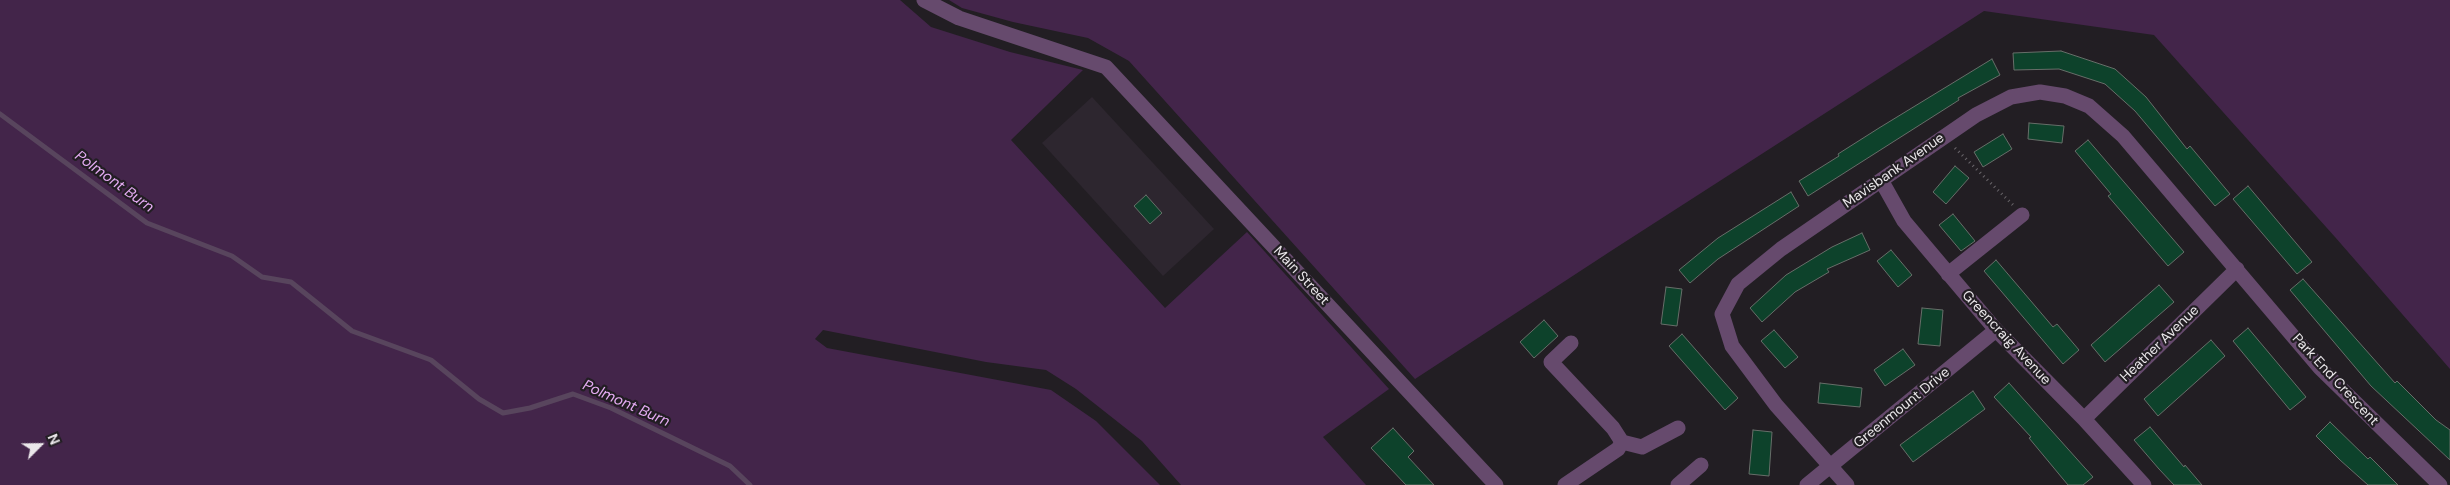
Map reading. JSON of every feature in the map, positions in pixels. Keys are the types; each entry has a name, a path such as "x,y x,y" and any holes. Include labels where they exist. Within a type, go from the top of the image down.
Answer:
{"street":[{"name":"Main Street","path":"924,0 959,18 1106,67 1496,485"},
{"name":"Mavisbank Avenue","path":"1847,485 1776,404 1732,346 1722,314 1738,284 1781,249 1976,115 2011,97 2040,92 2065,96 2089,106 2123,136 2237,269"},
{"name":"Greencraig Avenue","path":"1881,180 1904,221 1996,330 2084,419 2144,485"},
{"path":"1948,274 2022,215"},
{"name":"Heather Avenue","path":"2084,419 2237,269"},
{"name":"Park End Crescent","path":"2237,269 2320,368 2440,485"},
{"name":"Greenmount Drive","path":"1807,485 1996,330"},
{"path":"1572,344 1551,362 1614,428 1622,442 1642,447 1678,428"},
{"path":"1565,485 1618,449 1622,442"},
{"path":"1678,485 1701,465"}],"path":[{"path":"1944,136 2022,215"}],"shaded area":[{"path":"0,0 900,0 931,27 1010,52 1083,70 1011,140 1165,308 1247,232 1389,389 1323,437 1366,485 1181,485 1142,441 1076,389 1046,370 986,362 823,330 815,339 827,348 1051,390 1096,421 1160,485 0,485"},
{"path":"949,0 2450,0 2450,369 2154,35 1984,11 1415,379 1129,61 1088,38 1013,22 962,8"},
{"path":"1092,97 1214,229 1163,276 1042,143"}],"building":[{"path":"2061,51 2115,69 2146,97 2187,149 2190,146 2230,194 2215,206 2135,111 2105,84 2059,69 2014,70 2013,53"},
{"path":"1992,59 2000,75 1958,98 1959,100 1808,196 1799,181 1879,128"},
{"path":"2029,123 2064,126 2062,143 2028,139"},
{"path":"2003,134 2012,149 1983,167 1974,152"},
{"path":"2088,140 2184,252 2168,266 2108,196 2111,194 2075,151"},
{"path":"1955,166 1969,178 1946,204 1933,192"},
{"path":"2248,186 2312,262 2297,274 2233,199"},
{"path":"1791,192 1799,206 1718,259 1690,283 1679,270 1718,238"},
{"path":"1146,195 1162,213 1150,224 1134,206"},
{"path":"1953,214 1975,241 1961,251 1939,225"},
{"path":"1862,233 1870,250 1827,269 1829,272 1795,292 1762,322 1750,308 1786,275 1832,247"},
{"path":"1891,250 1912,275 1898,287 1877,261"},
{"path":"1996,260 2053,327 2057,324 2079,350 2063,364 1984,271"},
{"path":"2303,279 2395,383 2397,381 2436,420 2450,430 2450,460 2371,386 2290,290"},
{"path":"2159,285 2174,302 2105,362 2091,345"},
{"path":"1666,287 1682,289 1677,326 1661,324"},
{"path":"1922,308 1943,310 1940,346 1918,344"},
{"path":"1544,320 1558,336 1534,358 1520,342"},
{"path":"2248,328 2306,397 2290,410 2233,341"},
{"path":"1774,330 1798,357 1785,368 1761,341"},
{"path":"1682,334 1738,398 1725,410 1669,346"},
{"path":"2211,340 2225,356 2158,416 2144,399"},
{"path":"1903,349 1915,365 1885,386 1874,370"},
{"path":"1820,383 1862,388 1860,407 1818,403"},
{"path":"2009,383 2093,477 2083,485 2068,485 2029,438 2031,437 1994,397"},
{"path":"1973,391 1985,409 1913,462 1900,445"},
{"path":"2330,422 2368,459 2370,457 2398,485 2368,485 2340,460 2316,436"},
{"path":"2150,427 2202,485 2174,485 2159,469 2134,440"},
{"path":"1393,428 1414,451 1408,457 1434,485 1406,485 1371,448"},
{"path":"1753,430 1772,432 1769,476 1749,474"}],"waterway":[{"name":"Polmont Burn","path":"0,114 147,223 232,256 262,277 291,282 352,331 431,360 479,399 503,413 530,408 573,394 611,408 730,466 750,485"}]}
